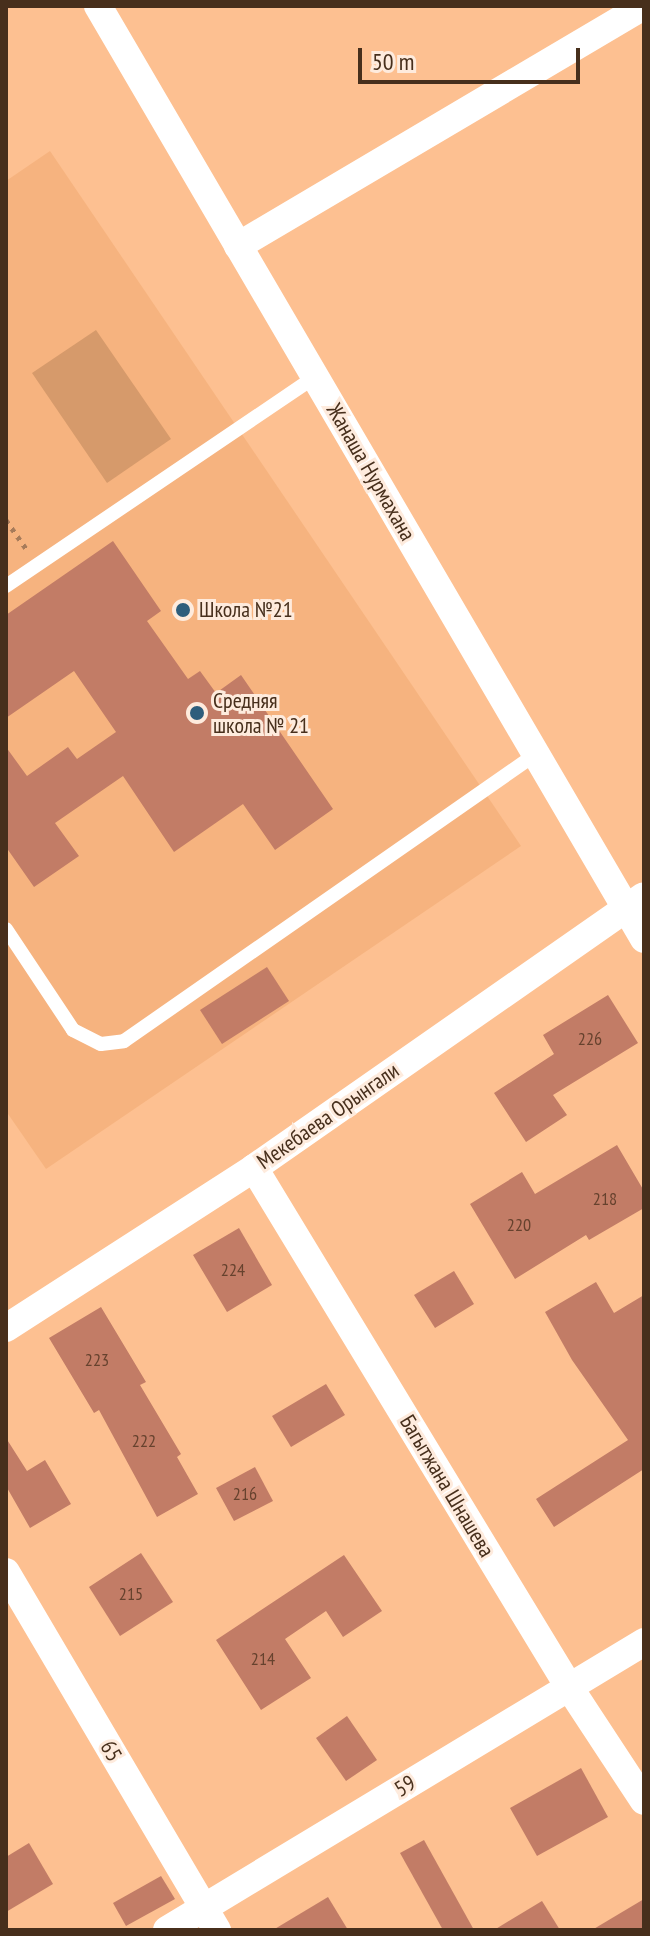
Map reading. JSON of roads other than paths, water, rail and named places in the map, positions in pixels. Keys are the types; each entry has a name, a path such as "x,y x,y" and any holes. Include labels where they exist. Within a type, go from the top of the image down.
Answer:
{"street":[{"name":"Жанаша Нурмахана","path":"98,6 536,754 635,902 644,939"},
{"path":"238,246 644,6"},
{"name":"Мекебаева Орынгали","path":"6,1328 254,1168 635,902"},
{"name":"Багытжана Шнашева","path":"254,1168 569,1687 644,1801"},
{"name":"65","path":"6,1572 211,1919"},
{"name":"59","path":"167,1930 211,1919 569,1687 644,1642"}],"lane":[{"path":"6,586 315,377"},
{"path":"6,929 73,1030 101,1044 124,1041 536,754"}],"place":[{"name":"Школа №21","path":"183,610"},
{"name":"Средняя школа № 21","path":"197,713"}]}
